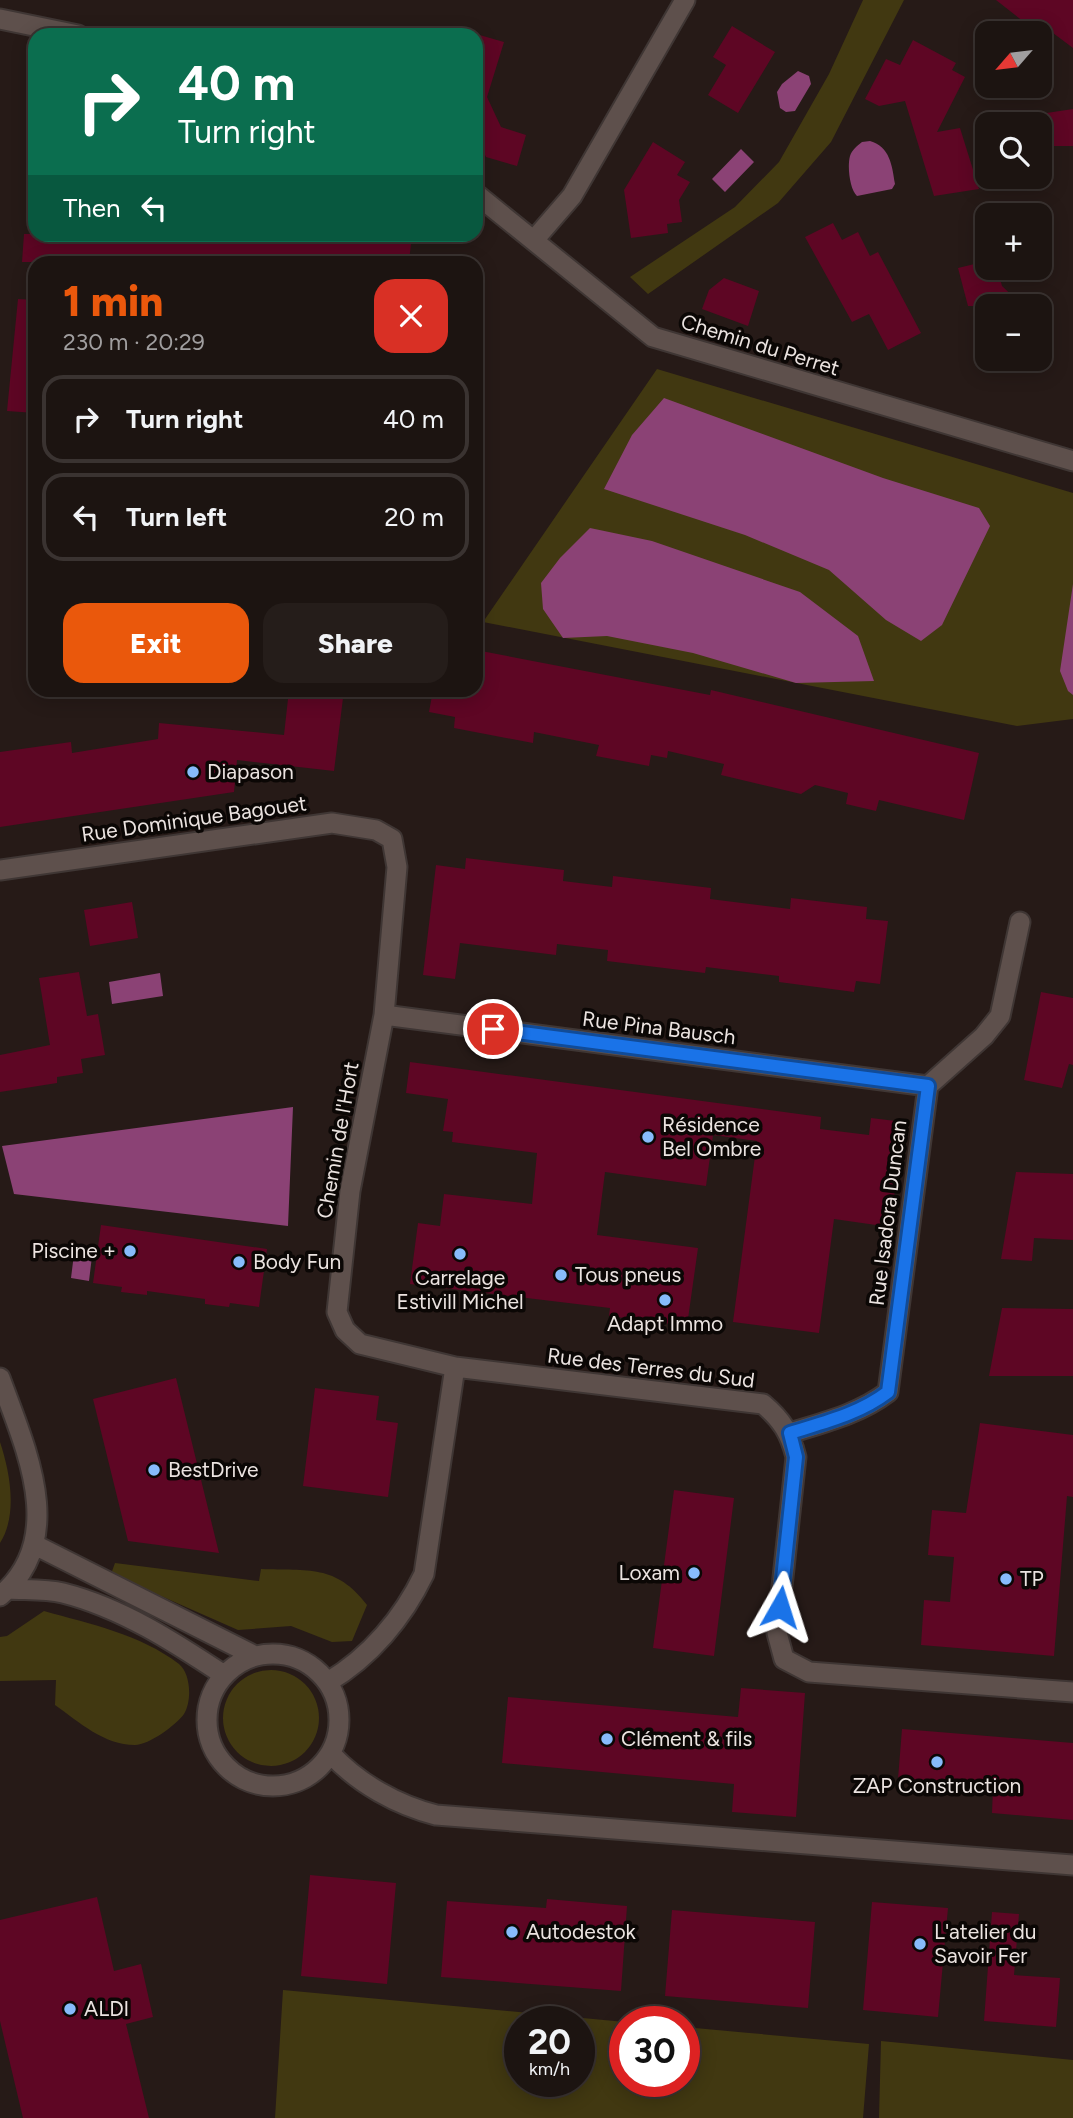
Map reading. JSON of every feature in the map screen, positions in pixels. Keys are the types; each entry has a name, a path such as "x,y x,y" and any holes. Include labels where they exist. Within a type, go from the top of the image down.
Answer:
{"street":[{"path":"534,240 572,196 685,0"},
{"path":"0,19 44,28"},
{"name":"Chemin du Perret","path":"483,200 653,337 1073,461"},
{"name":"Rue Dominique Bagouet","path":"0,870 332,822 376,830 391,839"},
{"name":"Chemin de l'Hort","path":"391,839 397,867 384,1015 350,1191 337,1312 345,1330 360,1344 455,1367"},
{"path":"928,1086 984,1036 1000,1016 1020,922"},
{"name":"Rue Pina Bausch","path":"384,1015 928,1086"},
{"name":"Rue Isadora Duncan","path":"790,1433 850,1415 870,1406 888,1392 928,1086"},
{"path":"328,1682 367,1655 411,1601 424,1574 455,1367"},
{"name":"Rue des Terres du Sud","path":"455,1367 763,1404 780,1419 790,1433"},
{"path":"0,1378 31,1465 37,1509 34,1545 27,1567 4,1593"},
{"path":"790,1433 796,1457 777,1633 784,1659 809,1672 1073,1692"},
{"path":"34,1545 254,1657"},
{"path":"4,1593 60,1592 97,1603 173,1641 224,1675"},
{"path":"279,1654 298,1658 315,1668 328,1682 337,1699 340,1718 338,1737 331,1754 313,1773 290,1785 265,1786 240,1778 221,1761 209,1737 207,1715 212,1693 224,1675 241,1661 279,1654"},
{"path":"331,1754 347,1772 406,1807 436,1815 1073,1865"}],"shaded area":[{"path":"863,0 904,0 831,142 778,203 648,294 630,277 735,207 779,162 829,74"},
{"path":"798,71 809,76 811,84 795,111 786,112 780,108 777,92 782,84"},
{"path":"870,141 886,152 895,184 892,189 857,196 850,178 850,156 862,142"},
{"path":"741,149 754,162 725,192 712,179"},
{"path":"657,369 1073,493 1073,719 1017,726 483,622"},
{"path":"664,398 883,478 979,508 990,526 942,625 921,641 886,620 829,570 745,535 604,489 632,435"},
{"path":"590,528 652,541 800,592 858,636 874,681 796,683 693,653 607,636 563,638 543,609 541,583 560,558"},
{"path":"1073,584 1073,695 1068,691 1060,671"},
{"path":"160,973 163,996 112,1004 109,982"},
{"path":"293,1107 288,1226 14,1194 2,1146"},
{"path":"75,1246 93,1248 89,1281 71,1278"},
{"path":"0,1442 7,1466 11,1507 6,1532 0,1543"},
{"path":"115,1563 259,1581 261,1569 320,1572 344,1582 367,1605 352,1641 332,1642 291,1626 238,1630 111,1574"},
{"path":"44,1611 131,1637 179,1664 186,1674 189,1688 184,1714 169,1729 147,1742 124,1744 102,1737 55,1705 56,1680 0,1681 0,1637 7,1636"},
{"path":"271,1670 289,1674 305,1684 315,1700 319,1718 315,1736 305,1752 289,1762 271,1766 253,1762 237,1752 227,1736 223,1718 227,1700 237,1684 253,1674"},
{"path":"283,1990 504,2011 504,2097 595,2097 595,2019 609,2021 609,2097 700,2097 700,2028 869,2044 863,2118 275,2118"},
{"path":"881,2041 1073,2060 1073,2118 879,2118"}],"building":[{"path":"996,0 1073,0 1073,48 1052,34 1052,21 1023,21"},
{"path":"732,26 775,52 738,113 708,95 726,65 713,57"},
{"path":"483,36 504,42 487,97 501,127 526,135 517,166 486,157 483,151"},
{"path":"913,40 956,63 952,70 965,77 937,132 960,128 975,176 975,189 979,189 934,196 905,101 879,106 865,99 886,59 900,65"},
{"path":"1073,109 1073,146 1052,146 1052,112"},
{"path":"653,142 685,162 677,175 690,182 679,200 682,222 667,224 668,233 631,238 624,190"},
{"path":"833,223 842,240 858,232 870,256 878,252 921,333 888,350 869,314 852,322 805,237"},
{"path":"24,234 28,234 28,242 411,242 410,256 28,256 28,262 22,262"},
{"path":"975,264 975,280 1000,280 1002,286 1010,294 975,294 975,306 968,306 958,268"},
{"path":"724,278 759,291 748,326 702,309 709,290"},
{"path":"18,299 28,300 28,412 7,411"},
{"path":"483,651 710,695 711,690 979,753 964,820 879,800 876,811 846,804 848,793 815,785 801,794 721,775 724,764 668,751 667,758 651,755 649,766 596,756 599,745 534,732 533,743 454,728 455,717 429,712 432,697 483,697"},
{"path":"288,697 343,697 334,771 237,760 234,792 0,827 0,752 71,742 72,753 158,739 159,723 284,735"},
{"path":"466,858 564,870 563,881 612,887 613,876 711,888 710,899 790,909 791,898 867,907 866,919 888,921 880,984 856,981 854,992 779,982 779,976 706,967 705,973 607,961 608,950 557,944 556,955 460,943 455,979 423,975 436,865 465,869"},
{"path":"132,902 138,938 90,946 84,910"},
{"path":"79,972 87,1016 98,1014 105,1055 81,1059 83,1073 57,1077 57,1083 0,1092 0,1055 50,1045 39,978"},
{"path":"1041,992 1073,998 1073,1065 1069,1064 1062,1088 1024,1080"},
{"path":"410,1062 821,1117 820,1129 869,1135 871,1118 904,1122 890,1227 834,1219 819,1333 733,1322 757,1141 713,1135 706,1186 605,1172 597,1235 698,1248 687,1326 609,1316 610,1308 410,1284 418,1223 440,1226 444,1194 532,1204 537,1153 452,1142 453,1132 443,1131 448,1099 406,1093"},
{"path":"1016,1172 1073,1174 1073,1240 1034,1238 1032,1261 1001,1259"},
{"path":"101,1225 267,1249 259,1307 230,1303 229,1307 205,1304 205,1299 147,1291 147,1295 121,1292 122,1287 93,1283"},
{"path":"1002,1308 1073,1309 1073,1376 989,1376"},
{"name":"BestDrive","path":"176,1378 219,1553 128,1541 93,1399"},
{"path":"315,1388 379,1396 376,1420 398,1423 388,1497 303,1486"},
{"name":"TP","path":"980,1423 1073,1435 1073,1497 1067,1496 1054,1656 921,1645 924,1600 950,1602 954,1557 928,1555 932,1510 966,1513"},
{"name":"Loxam","path":"674,1490 734,1498 714,1656 653,1648"},
{"path":"741,1688 805,1693 796,1817 732,1812 734,1784 502,1763 508,1697 738,1717"},
{"path":"902,1729 1073,1743 1073,1820 992,1813 993,1787 898,1779"},
{"path":"310,1875 396,1883 387,1984 301,1976"},
{"name":"ALDI","path":"97,1897 114,1971 141,1964 153,2017 126,2024 149,2118 23,2118 0,2021 0,1920"},
{"path":"547,1899 627,1906 621,1991 441,1977 447,1901 546,1908"},
{"path":"872,1902 948,1908 938,2017 863,2010"},
{"path":"672,1910 815,1922 808,2008 665,1996"},
{"path":"992,1912 1019,1914 1014,1975 1060,1978 1056,2027 984,2021"}],"place":[{"name":"Diapason","path":"193,772"},
{"name":"Résidence Bel Ombre","path":"648,1137"},
{"name":"Piscine +","path":"130,1251"},
{"name":"Carrelage Estivill Michel","path":"460,1254"},
{"name":"Body Fun","path":"239,1262"},
{"name":"Tous pneus","path":"561,1275"},
{"name":"Adapt Immo","path":"665,1300"},
{"name":"BestDrive","path":"154,1470"},
{"name":"Loxam","path":"694,1573"},
{"name":"TP","path":"1006,1579"},
{"name":"Clément & fils","path":"607,1739"},
{"name":"ZAP Construction","path":"937,1762"},
{"name":"Autodestok","path":"512,1932"},
{"name":"L'atelier du Savoir Fer","path":"920,1944"},
{"name":"ALDI","path":"70,2009"}],"route":[{"path":"493,1029 928,1086 888,1392 870,1406 850,1415 790,1433 796,1457 780,1607"}]}
